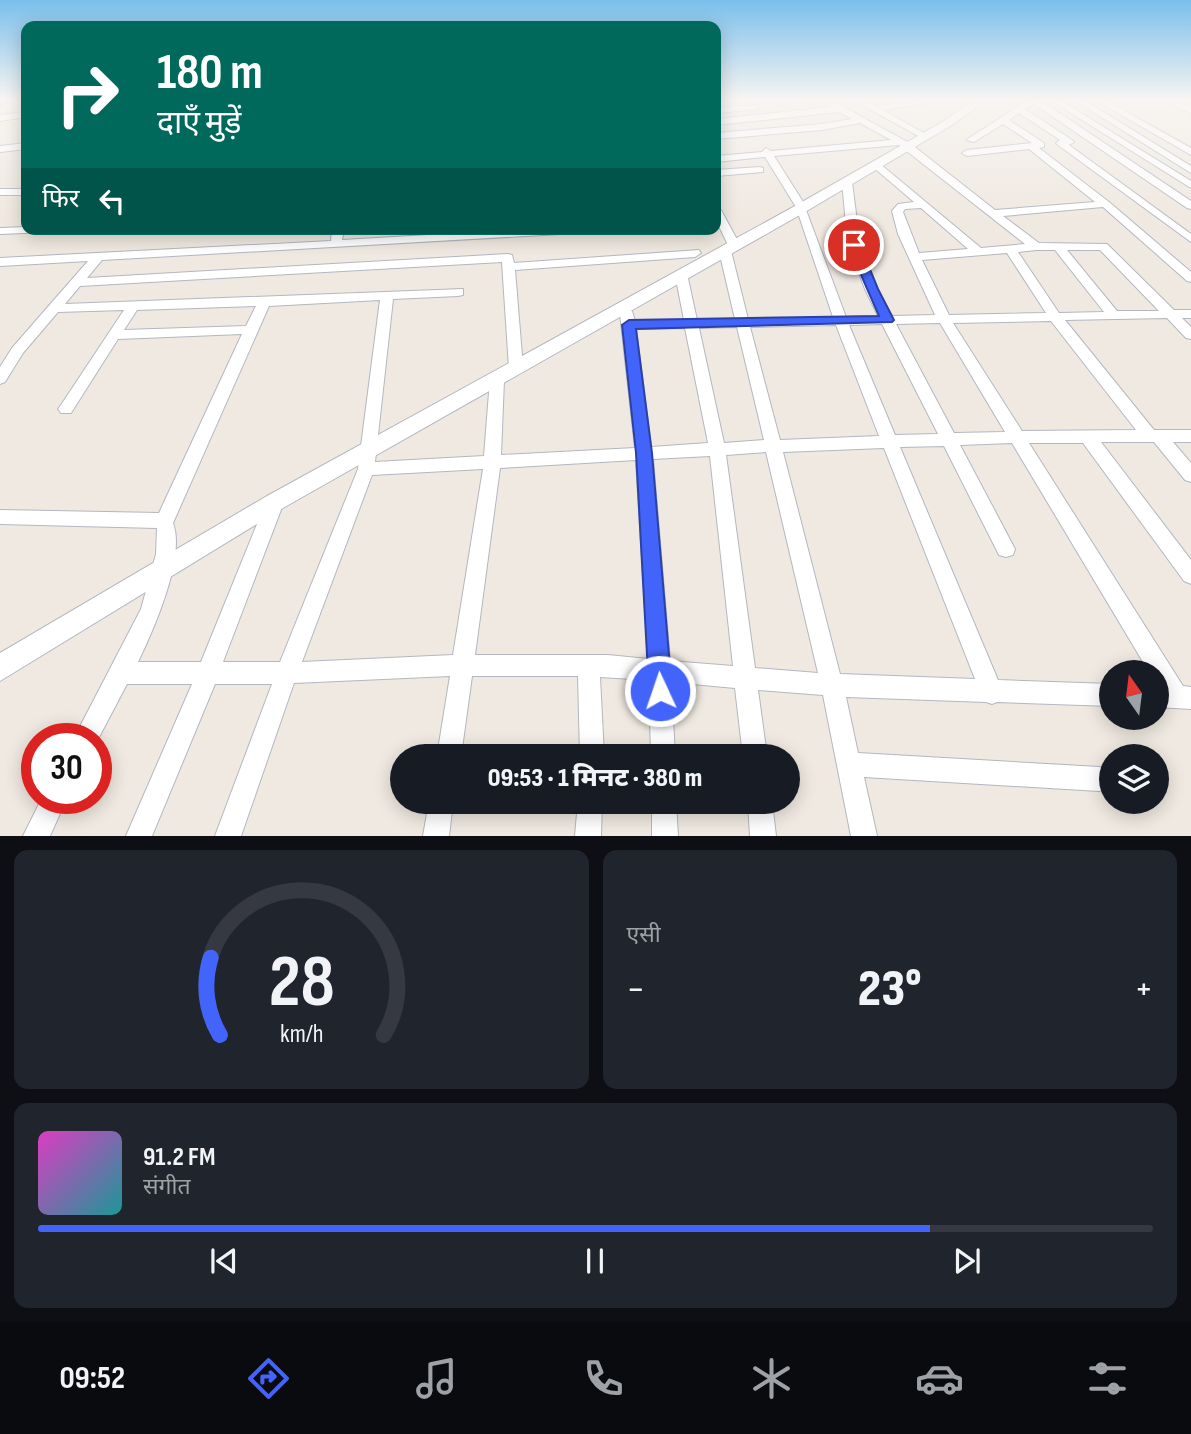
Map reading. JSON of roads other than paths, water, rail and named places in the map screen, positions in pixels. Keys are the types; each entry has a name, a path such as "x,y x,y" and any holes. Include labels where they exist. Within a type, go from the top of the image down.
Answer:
{"street":[{"path":"757,139 801,208 841,321 992,693"},
{"path":"896,139 1036,247"},
{"path":"0,668 275,502 368,459 516,368 801,208 917,139"},
{"path":"1027,139 1191,278"},
{"path":"1061,139 1191,239"},
{"path":"985,159 1065,142 1094,139"},
{"path":"1094,139 1191,206"},
{"path":"1117,139 1191,185"},
{"path":"1141,139 1191,170"},
{"path":"1168,139 1191,152"},
{"path":"773,160 905,144"},
{"path":"0,149 21,147"},
{"path":"967,153 1038,148"},
{"path":"721,159 773,160 854,156"},
{"path":"876,165 979,252"},
{"path":"721,173 760,170"},
{"path":"846,182 854,245 871,289 1006,549"},
{"path":"0,192 21,192"},
{"path":"994,214 1105,204"},
{"path":"923,205 902,206 898,209 914,257 944,319 1175,697"},
{"path":"721,226 729,248 742,322 771,446 832,685 864,835"},
{"path":"0,231 21,230"},
{"path":"335,244 337,235"},
{"path":"0,262 518,235"},
{"path":"505,236 516,368"},
{"path":"1058,246 1114,316"},
{"path":"914,257 1036,247 1106,247 1191,335"},
{"path":"1010,249 1055,317 1153,436 1191,475"},
{"path":"77,282 695,253"},
{"path":"0,379 17,351 100,255"},
{"path":"681,274 717,448 754,744"},
{"path":"56,308 264,302 458,292"},
{"path":"228,835 368,459 387,295"},
{"path":"94,723 151,606 163,570 166,532 164,523 264,302"},
{"path":"625,305 644,453 660,669 663,744"},
{"path":"66,409 133,306"},
{"path":"629,325 1191,314"},
{"path":"114,335 251,330"},
{"path":"0,351 17,351"},
{"path":"451,744 492,462 497,380"},
{"path":"1087,436 1191,575"},
{"path":"368,459 492,462 717,448 1017,437 1191,436"},
{"path":"139,835 208,673 275,502"},
{"path":"0,517 154,519 164,523"},
{"path":"120,673 287,673 464,665 589,666 660,669 832,685 992,693 1099,695"},
{"path":"589,666 592,744"},
{"path":"849,764 1099,779"},
{"path":"36,835 47,814"},
{"path":"436,835 439,814"},
{"path":"588,835 589,814"},
{"path":"664,814 665,835"},
{"path":"761,814 764,835"}]}
